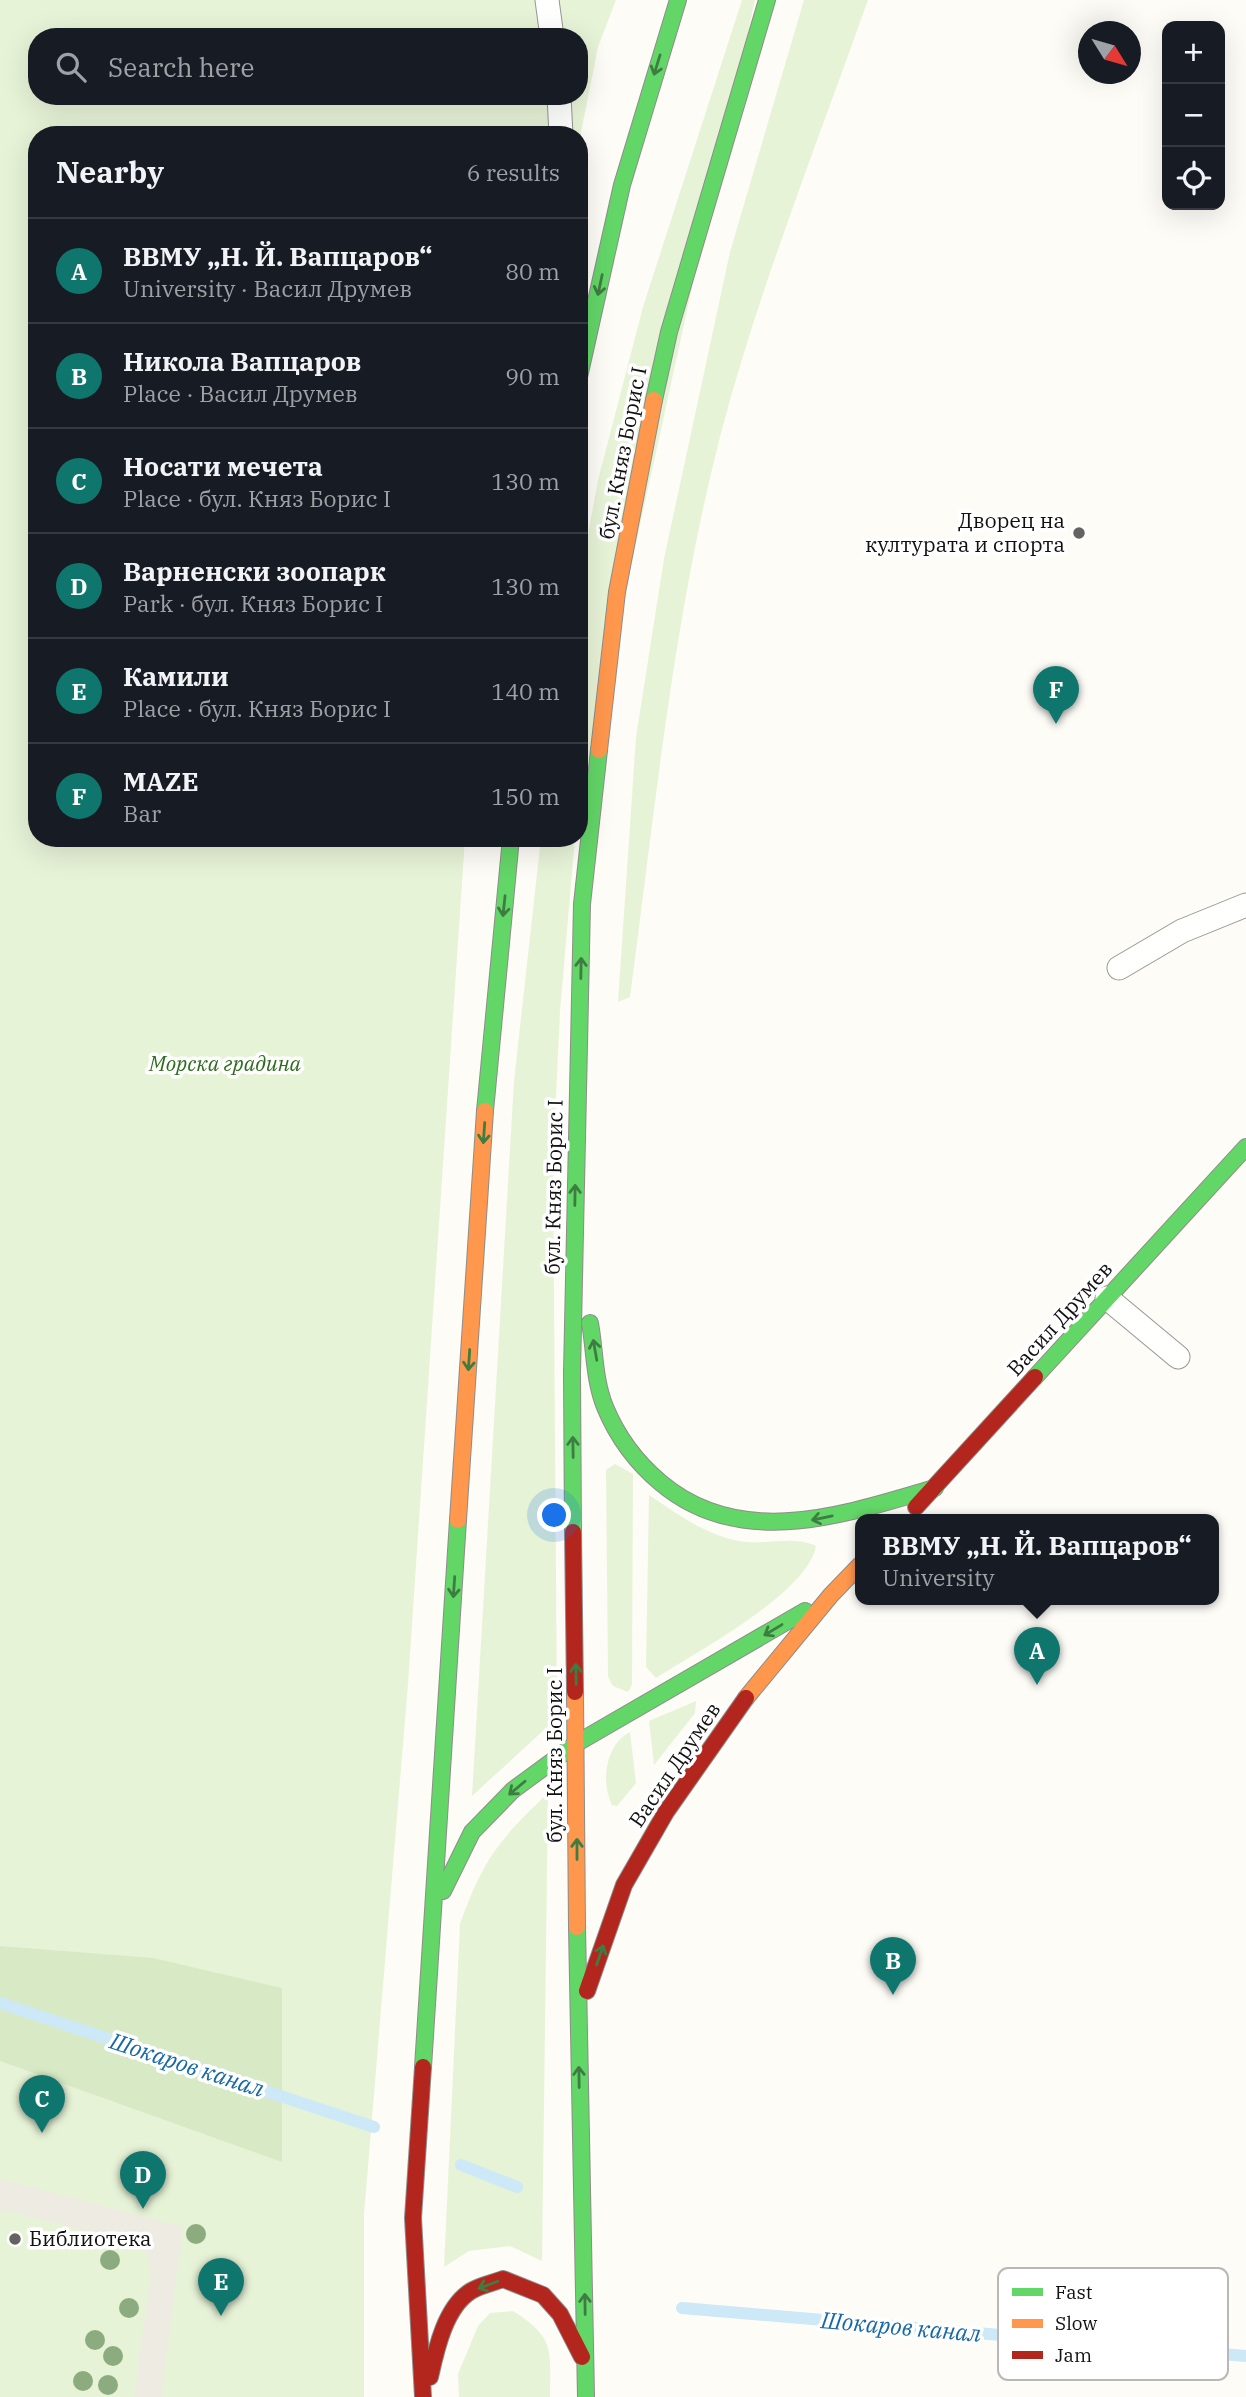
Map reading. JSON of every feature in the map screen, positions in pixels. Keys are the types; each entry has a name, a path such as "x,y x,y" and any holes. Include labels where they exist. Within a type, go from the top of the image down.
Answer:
{"main road":[{"path":"588,337 622,185 678,0"},
{"name":"бул. Княз Борис I","path":"586,2397 578,2020 572,1373 582,904 617,592 669,332 767,0"},
{"path":"424,2397 413,2218 489,1050 509,847"},
{"name":"Васил Друмев","path":"910,1514 1246,1147"},
{"path":"574,1231 605,1405 638,1464 655,1481 692,1506 728,1521 771,1524 816,1520 935,1488"},
{"name":"Васил Друмев","path":"578,2020 624,1885 666,1812 726,1723 831,1595 855,1570"},
{"path":"433,1917 454,1863 472,1832 513,1790 577,1743 831,1595"},
{"path":"424,2397 436,2352 452,2315 468,2293 503,2279 543,2295 559,2314 586,2365"}],"lane":[{"path":"547,0 551,28"},
{"path":"559,105 561,126"},
{"path":"1119,968 1182,931 1246,905"},
{"path":"1107,1298 1178,1357"}],"green space":[{"name":"Морска градина","path":"0,0 616,0 598,47 588,97 588,28 28,28 28,105 586,105 582,126 28,126 28,847 464,847 408,1684 364,2215 364,2397 0,2397"},
{"path":"742,0 755,0 588,763 588,535 598,480 643,307"},
{"path":"804,0 868,0 752,326 720,437 677,645 630,997 618,1002 636,737 664,559 730,252"},
{"path":"540,847 574,847 560,1011 553,1162 557,1718 472,1796 514,1081"},
{"path":"615,1464 633,1474 632,1685 628,1692 613,1686 608,1677 606,1470"},
{"path":"649,1495 707,1531 732,1540 790,1541 816,1546 808,1564 793,1583 772,1602 656,1678 646,1667"},
{"path":"696,1701 695,1713 654,1765 649,1721"},
{"path":"630,1732 636,1783 617,1806 612,1805 606,1785 608,1764 615,1745"},
{"path":"548,1793 542,2261 510,2246 469,2251 444,2267 460,1924 485,1866 494,1852"},
{"path":"0,1946 153,1958 282,1988 282,2162 0,2061"},
{"path":"513,2311 537,2329 548,2346 550,2397 459,2397 458,2374 478,2326 490,2313"}],"shaded area":[{"path":"0,2179 183,2227 161,2397 134,2397 151,2273 147,2253 131,2243 8,2211 0,2212"}],"waterway":[{"name":"Шокаров канал","path":"0,2003 374,2127"},
{"name":"Шокаров канал","path":"461,2165 517,2187"},
{"name":"Шокаров канал","path":"682,2308 998,2335"},
{"name":"Шокаров канал","path":"1228,2354 1246,2356"}],"traffic: fast":[{"path":"588,337 622,185 678,0"},
{"path":"654,400 669,332 767,0"},
{"path":"573,1532 572,1373 582,904 599,750"},
{"path":"485,1111 510,847"},
{"path":"1035,1377 1246,1147"},
{"path":"590,1323 599,1386 615,1428 628,1448 652,1475 692,1504 725,1516 760,1521 795,1521 866,1508 935,1488"},
{"path":"423,2067 458,1520"},
{"path":"443,1891 472,1832 513,1790 577,1743 805,1611"},
{"path":"577,1927 586,2397"}],"traffic: slow":[{"path":"599,750 617,592 654,400"},
{"path":"458,1520 485,1111"},
{"path":"746,1698 831,1595 855,1570"},
{"path":"575,1692 577,1927"}],"traffic: jam":[{"path":"916,1507 1035,1377"},
{"path":"573,1532 575,1692"},
{"path":"587,1991 624,1885 666,1812 746,1698"},
{"path":"423,2067 413,2218 423,2397"},
{"path":"430,2377 443,2330 454,2307 471,2291 503,2279 543,2295 560,2314 582,2357"}],"place":[{"name":"Дворец на културата и спорта","path":"1079,533"},
{"name":"MAZE","path":"1056,724"},
{"name":"ВВМУ „Н. Й. Вапцаров“","path":"1037,1685"},
{"name":"Никола Вапцаров","path":"893,1995"},
{"name":"Носати мечета","path":"42,2133"},
{"name":"Варненски зоопарк","path":"143,2209"},
{"name":"Библиотека","path":"15,2239"},
{"name":"Камили","path":"221,2316"}]}
